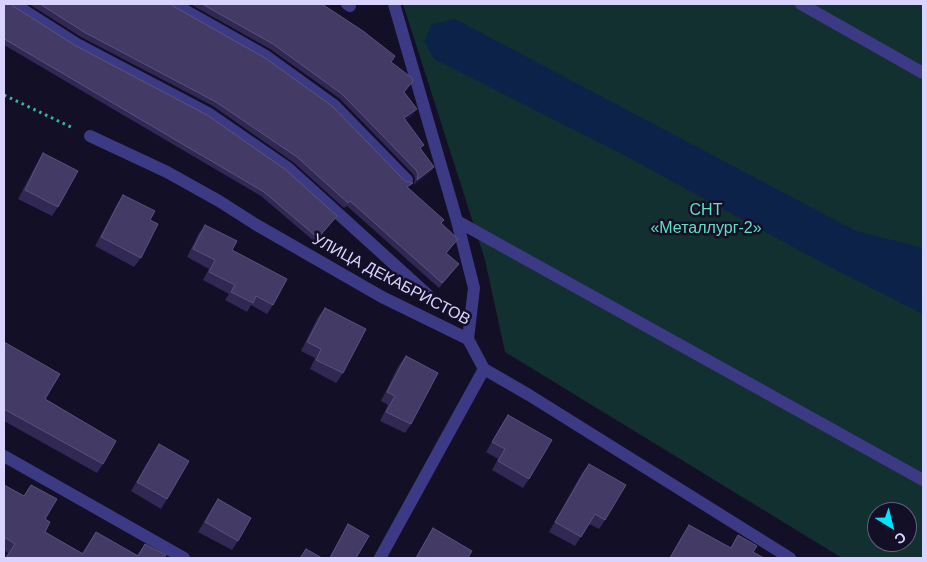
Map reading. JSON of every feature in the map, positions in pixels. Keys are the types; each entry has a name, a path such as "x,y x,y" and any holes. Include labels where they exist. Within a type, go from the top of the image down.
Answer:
{"street":[{"path":"14,4 77,44 208,113 280,163 428,296"},
{"path":"174,4 266,56 334,105 406,180"},
{"path":"394,4 458,221 474,288 468,339"},
{"path":"801,4 923,73"},
{"name":"УЛИЦА ДЕКАБРИСТОВ","path":"90,136 166,172 382,297 468,339 484,369"},
{"path":"458,221 923,480"},
{"path":"380,558 484,369 529,394 790,558"},
{"path":"4,456 184,558"}],"path":[{"path":"4,95 90,136"}],"green space":[{"name":"СНТ «Металлург-2»","path":"403,4 923,4 923,558 842,558 505,352 485,260"}],"water":[{"path":"455,19 856,231 923,248 923,314 832,268 620,153 434,59 424,41 432,24"}],"building":[{"path":"4,4 12,4 76,46 207,115 286,170 337,216 318,238 264,192 6,40 4,38"},
{"path":"40,4 172,4 265,58 332,106 405,181 413,183 407,187 444,220 441,223 458,239 446,253 459,264 442,283 350,201 348,203 297,157 216,102 84,32"},
{"path":"202,4 322,4 363,31 395,56 391,62 412,78 413,81 404,92 417,109 404,118 424,145 420,148 434,167 417,180 418,174 416,170 342,94 273,44"},
{"path":"43,153 78,171 58,207 25,190"},
{"path":"123,195 155,211 150,220 158,224 141,258 101,237"},
{"path":"205,225 237,241 232,250 287,279 273,305 256,296 253,303 231,292 235,285 209,272 215,260 193,249"},
{"path":"325,308 366,329 343,373 316,360 321,349 307,342"},
{"path":"4,342 60,374 45,399 116,441 103,464 4,409"},
{"path":"406,356 438,373 411,424 386,412 395,396 387,392"},
{"path":"508,415 552,440 529,479 498,461 505,449 492,442"},
{"path":"159,444 189,461 167,499 137,482"},
{"path":"589,464 626,485 605,520 595,514 581,537 555,522"},
{"path":"4,485 24,496 31,485 57,499 45,519 50,522 45,532 83,554 96,532 138,556 145,544 166,555 164,558 6,558 15,544 4,537"},
{"path":"218,499 251,518 238,541 205,522"},
{"path":"348,524 369,536 356,558 330,558"},
{"path":"689,525 731,548 738,535 757,546 753,552 764,558 670,558"},
{"path":"433,528 472,551 468,558 416,558"},
{"path":"306,549 322,558 300,558"}]}
